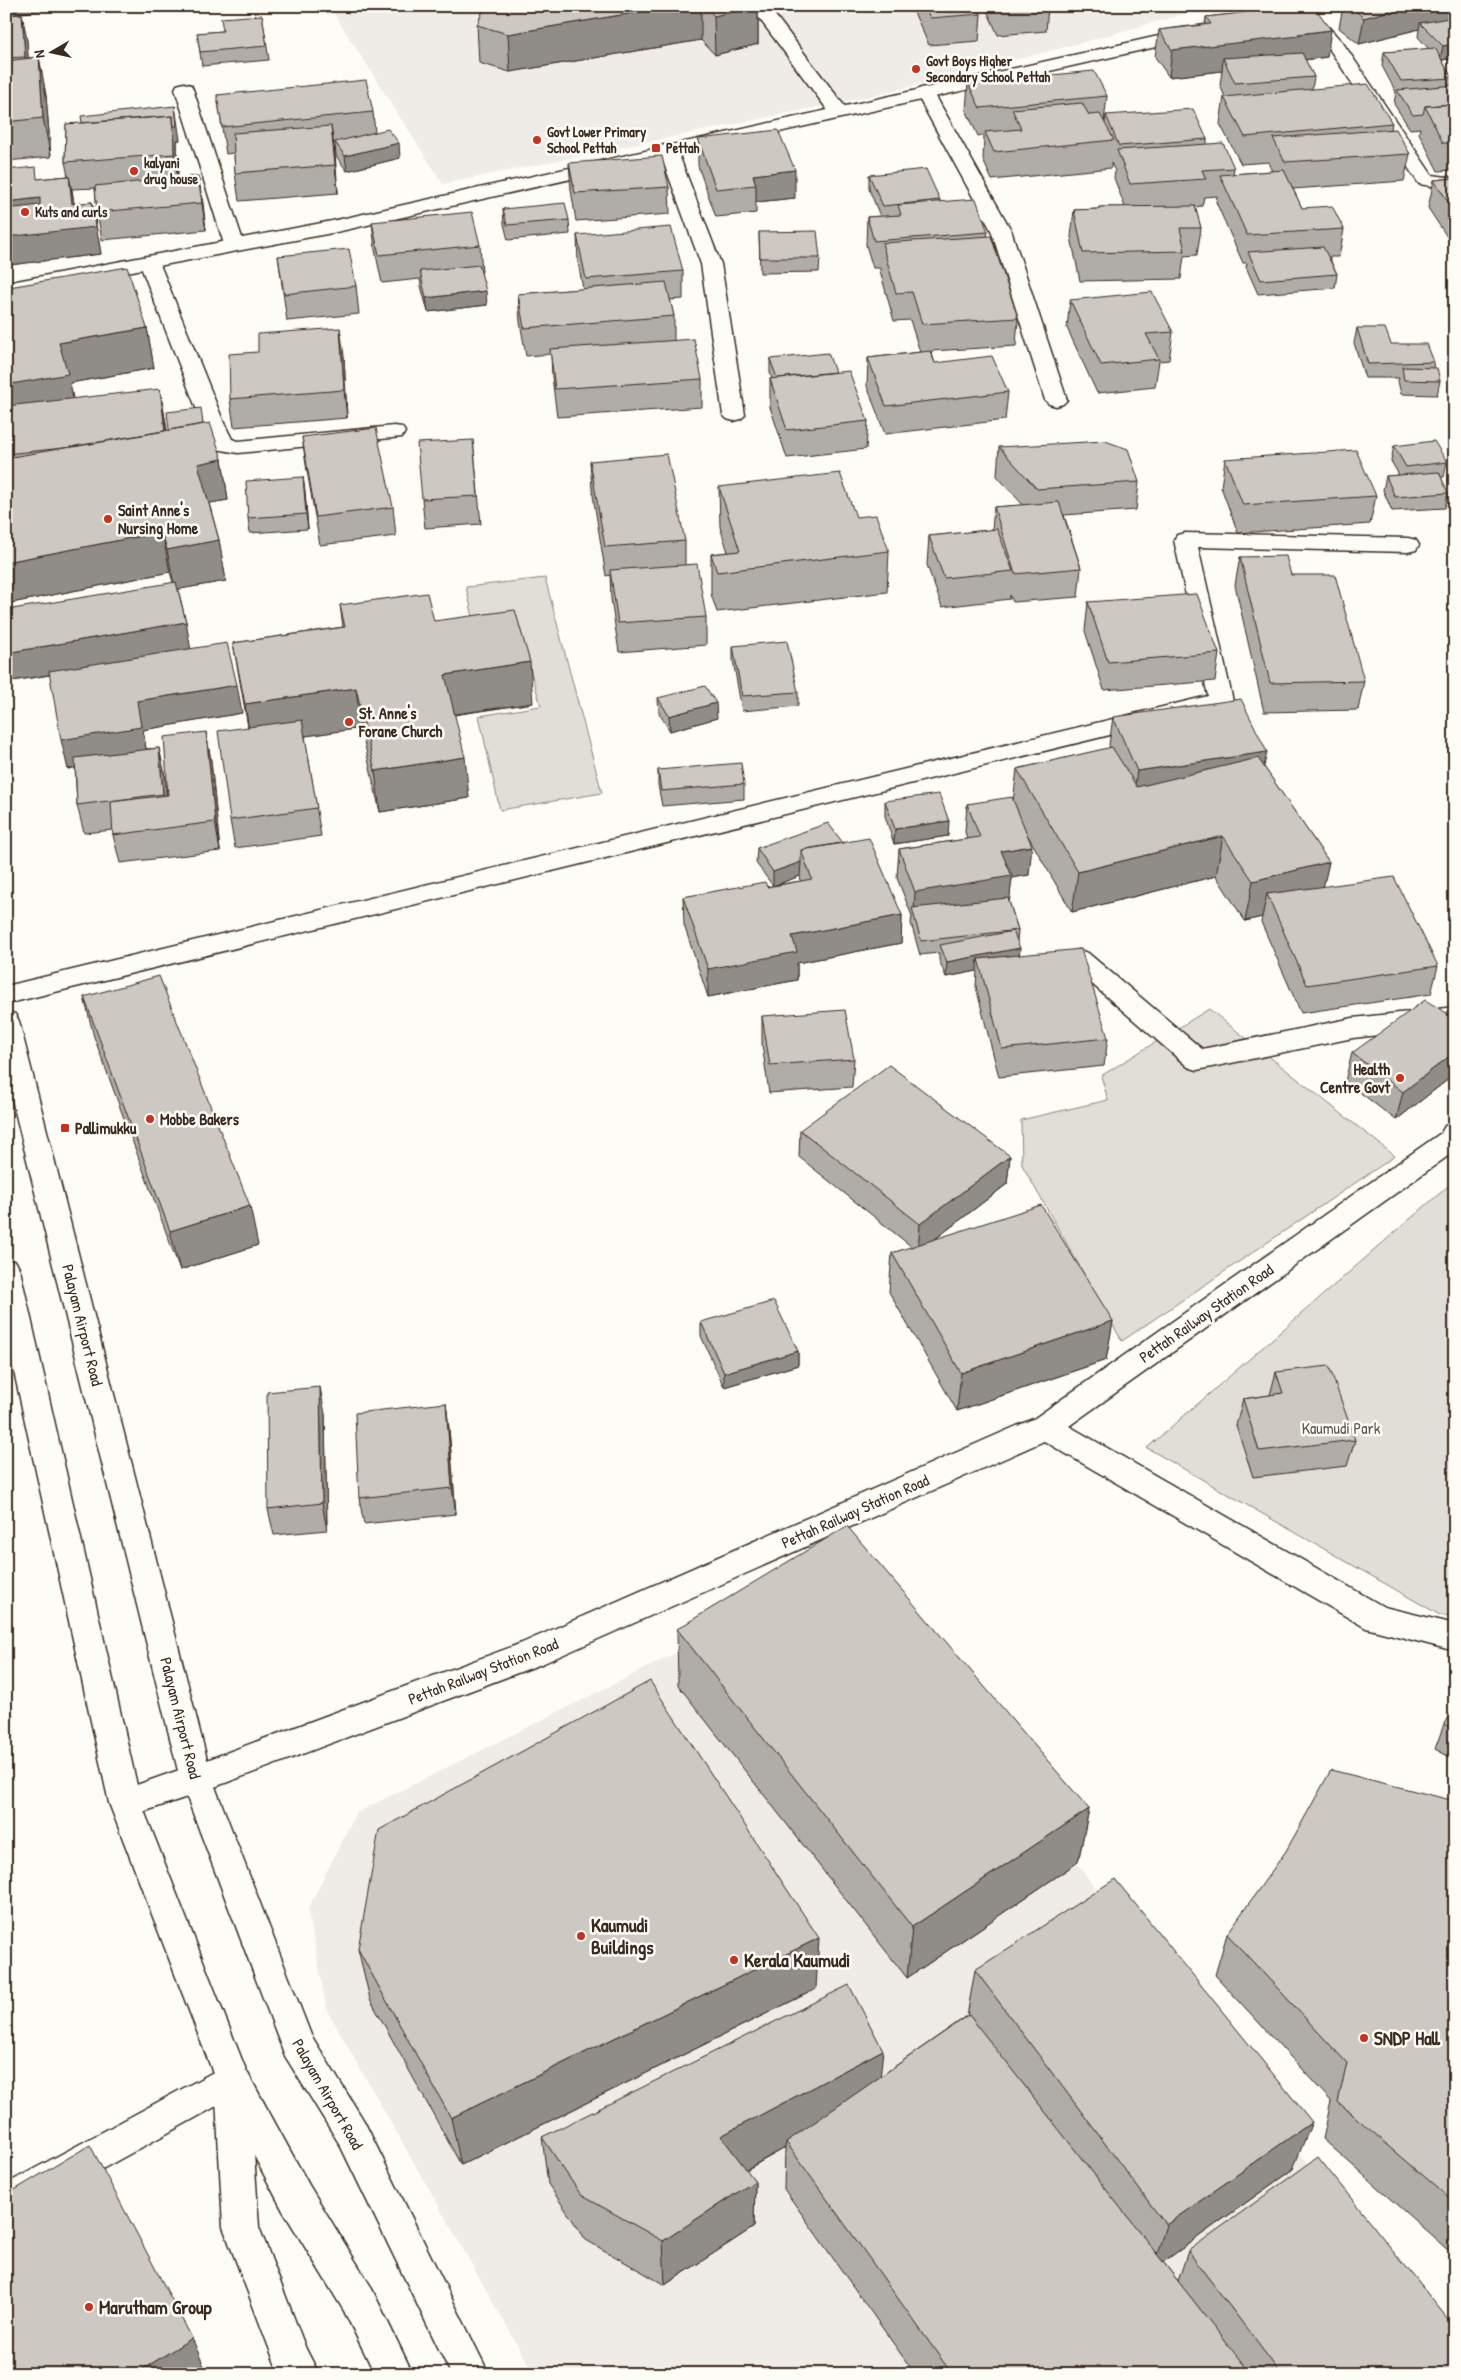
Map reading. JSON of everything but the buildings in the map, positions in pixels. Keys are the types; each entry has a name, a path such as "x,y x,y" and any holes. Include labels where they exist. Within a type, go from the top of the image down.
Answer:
{"street":[{"path":"759,6 839,112"},
{"path":"1283,14 1306,8 1337,47 1426,180 1455,184"},
{"path":"6,289 332,226 1215,28"},
{"path":"184,88 234,244"},
{"path":"925,92 1001,230 1056,400"},
{"path":"668,150 711,264 734,415"},
{"path":"148,262 212,423 224,444 238,446 394,432"},
{"path":"6,995 1221,701 1185,540 1408,545"},
{"path":"1079,959 1197,1060 1353,1028 1455,1016"},
{"name":"Palayam Airport Road","path":"6,1020 196,1779 297,2044 352,2133 471,2374"},
{"name":"Pettah Railway Station Road","path":"125,1803 196,1779 534,1653 1045,1427 1453,1138"},
{"path":"6,1270 125,1803 232,2079 296,2198 357,2298 395,2374"},
{"path":"1045,1427 1377,1619 1455,1638"},
{"path":"6,2204 232,2079"},
{"path":"232,2079 241,2228 289,2370"}],"shaded area":[{"name":"Govt Lower Primary School Pettah","path":"329,6 1212,6 1081,43 877,95 443,184"},
{"name":"Kerala Kaumudi","path":"848,1567 1455,2354 1455,2374 534,2374 327,2010 308,1909 356,1813"}],"green space":[{"path":"545,578 602,793 500,810 479,716 541,706 523,645 481,651 466,587"},
{"path":"1209,1009 1395,1156 1122,1341 1022,1165 1021,1120 1108,1100 1101,1076"},
{"name":"Kaumudi Park","path":"1455,1180 1455,1616 1440,1615 1147,1448"}],"place":[{"name":"Govt Boys Higher Secondary School Pettah","path":"916,69"},
{"name":"Govt Lower Primary School Pettah","path":"537,140"},
{"name":"Pettah","path":"656,148"},
{"name":"kalyani drug house","path":"134,171"},
{"name":"Kuts and curls","path":"25,212"},
{"name":"Saint Anne's Nursing Home","path":"108,519"},
{"name":"St. Anne's Forane Church","path":"349,722"},
{"name":"Health Centre Govt","path":"1400,1078"},
{"name":"Mobbe Bakers","path":"150,1119"},
{"name":"Pallimukku","path":"65,1128"},
{"name":"Kaumudi Buildings","path":"581,1936"},
{"name":"Kerala Kaumudi","path":"734,1960"},
{"name":"SNDP Hall","path":"1364,2038"},
{"name":"Marutham Group","path":"89,2307"}]}
